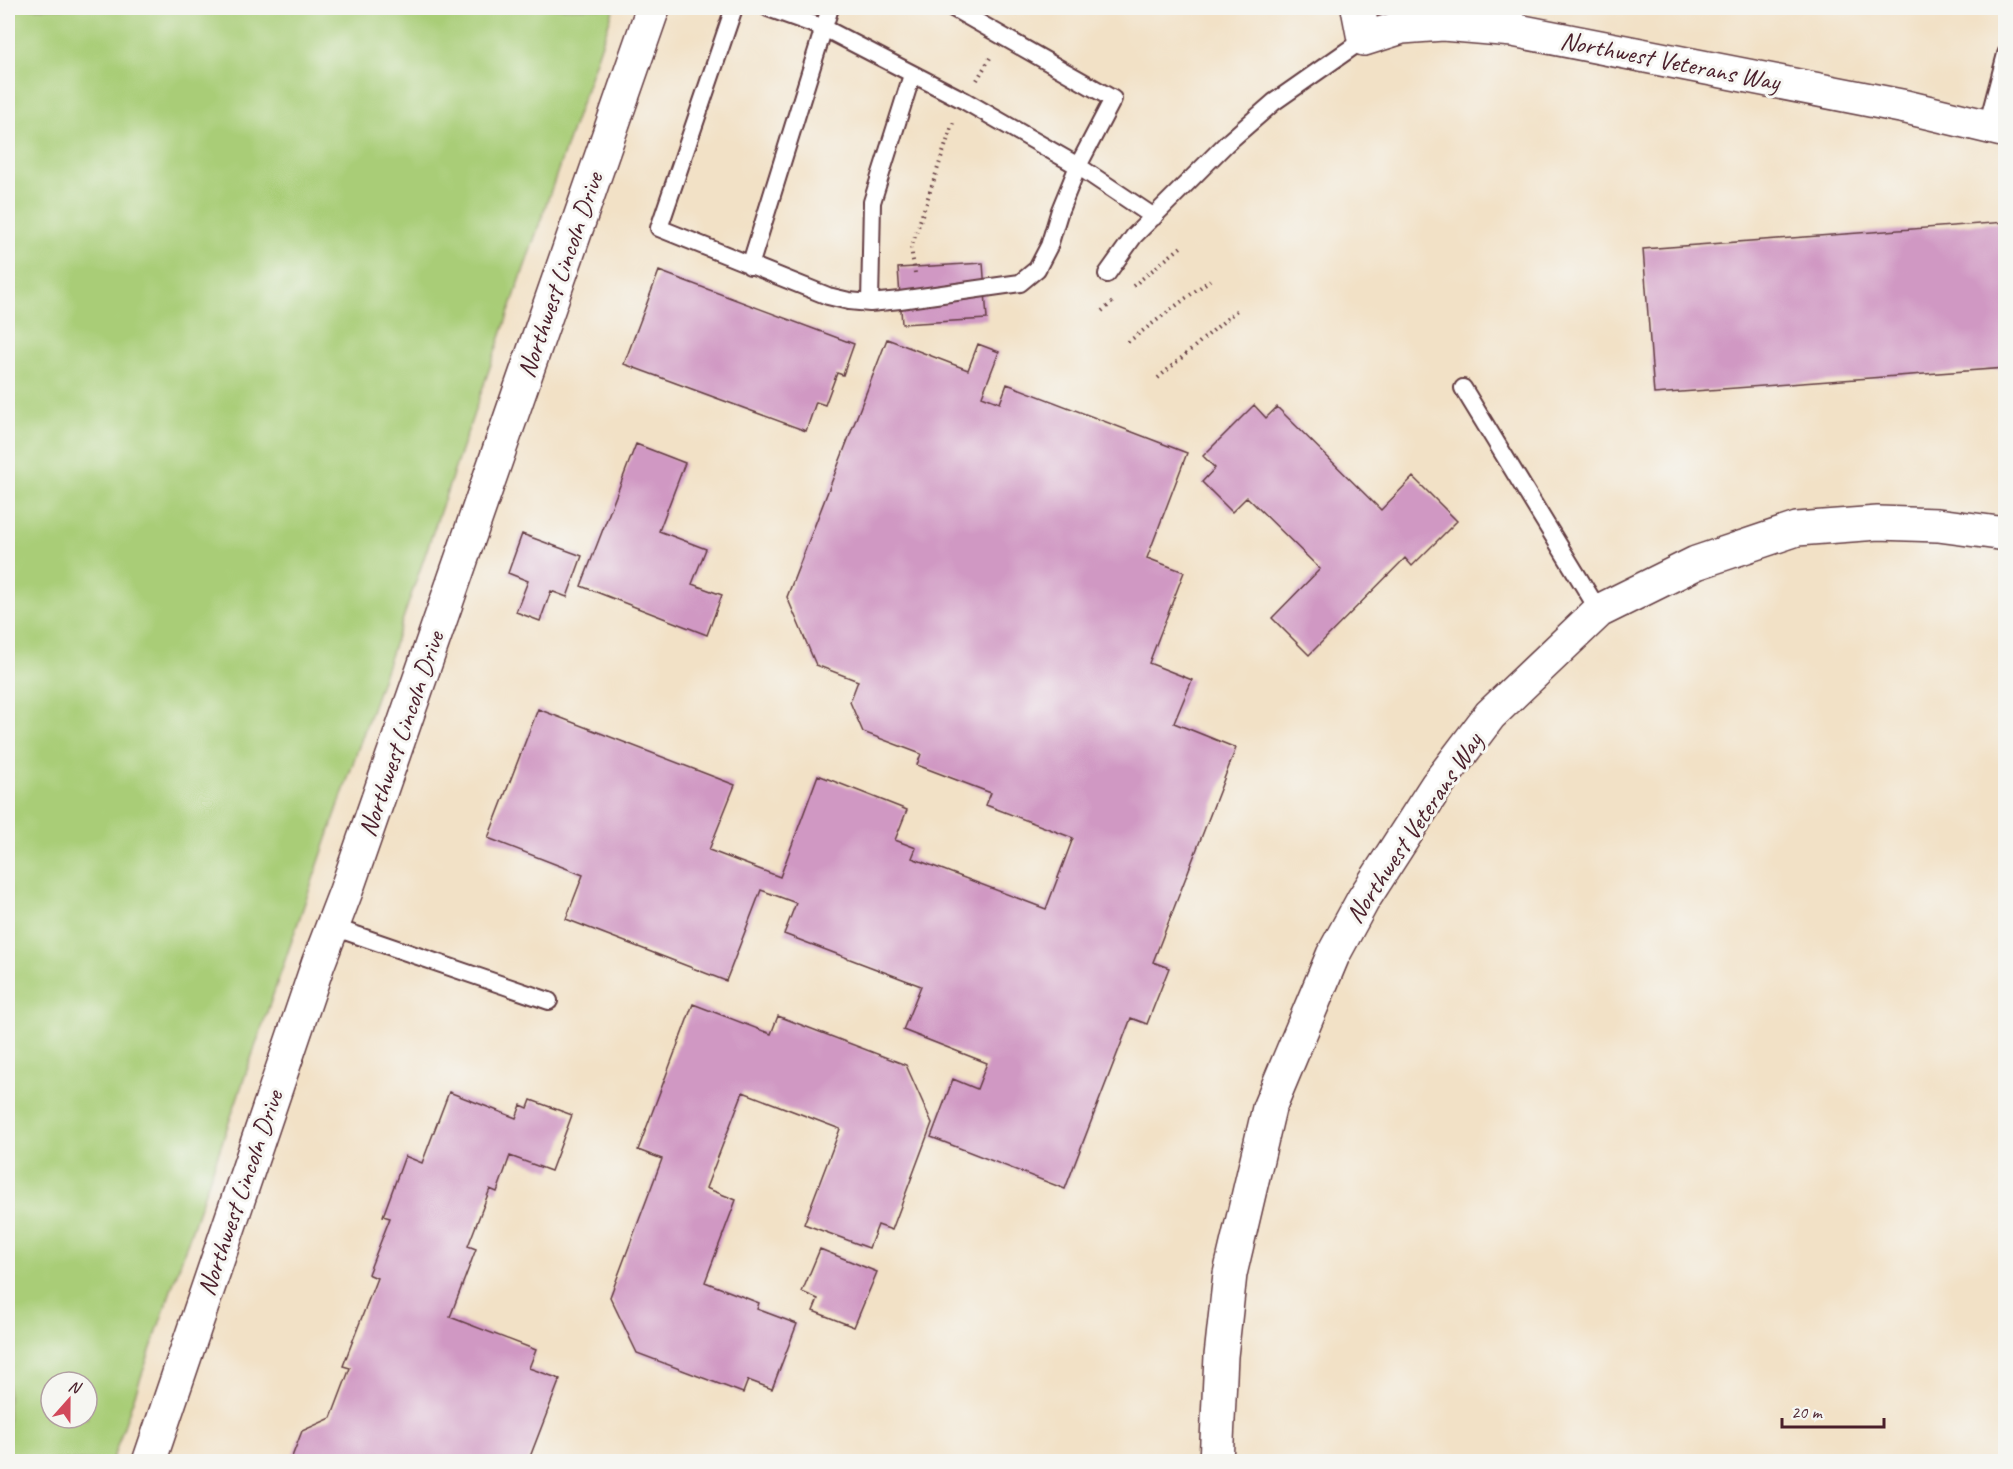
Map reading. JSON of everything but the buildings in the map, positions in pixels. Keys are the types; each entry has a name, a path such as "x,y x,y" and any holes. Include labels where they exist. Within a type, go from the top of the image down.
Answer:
{"street":[{"name":"Northwest Lincoln Drive","path":"149,1461 653,8"},
{"path":"1358,8 1365,39"},
{"name":"Northwest Veterans Way","path":"1365,39 1402,27 1515,19 1996,129"},
{"name":"Northwest Veterans Way","path":"1216,1461 1221,1356 1229,1286 1247,1196 1269,1108 1333,955 1398,844 1437,785 1491,715 1599,611 1696,563 1797,529 1878,523 1938,525 2006,534"}],"lane":[{"path":"734,8 659,228 828,296 870,303 1020,283 1037,269 1049,246 1060,210 1078,166 1113,99 953,8"},
{"path":"768,8 824,28 965,101 1078,166 1154,217"},
{"path":"750,266 830,8"},
{"path":"1107,274 1134,236 1226,144 1274,102 1365,39"},
{"path":"1996,129 2006,54"},
{"path":"870,303 872,202 912,75"},
{"path":"1462,388 1599,611"},
{"path":"333,927 549,1001"}],"path":[{"path":"919,298 911,248 954,120 1020,8"},
{"path":"1128,290 1181,247"},
{"path":"1128,342 1210,280"},
{"path":"1102,311 1119,297"},
{"path":"1158,378 1237,310"}],"green space":[{"path":"8,8 614,8 112,1461 8,1461"}]}
